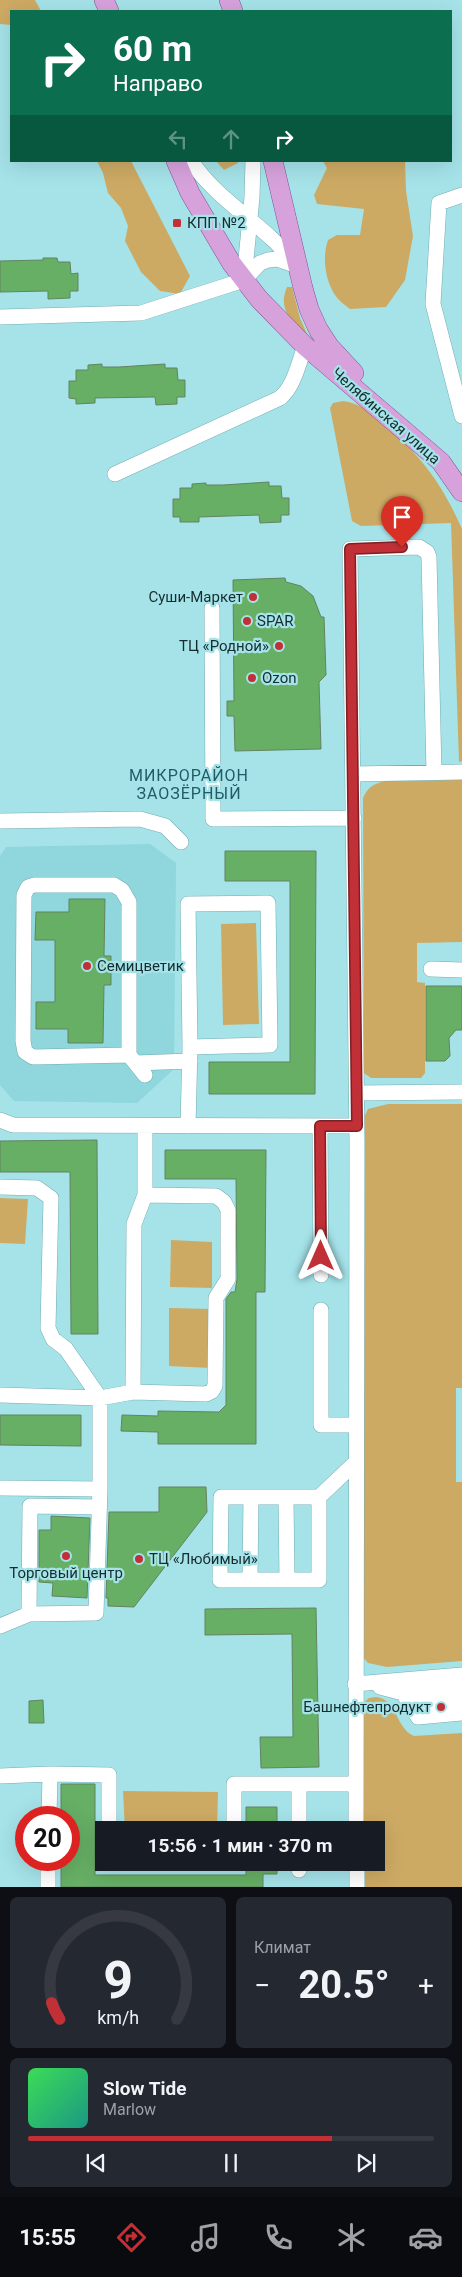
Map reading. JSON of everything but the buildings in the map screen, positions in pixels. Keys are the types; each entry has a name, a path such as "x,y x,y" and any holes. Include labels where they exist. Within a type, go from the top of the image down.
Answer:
{"main road":[{"name":"Челябинская улица","path":"176,162 190,193 232,264 259,299 305,346 441,462 462,492"},
{"name":"Челябинская улица","path":"273,162 302,288 318,329 329,346 357,376 424,432 462,469"}],"street":[{"path":"192,162 215,192 249,218 284,249 297,266"},
{"path":"244,280 253,162"},
{"path":"462,195 439,203 433,304 462,416"},
{"path":"0,317 130,315 244,280 260,263 268,260 286,261 297,266"},
{"path":"115,474 280,398 290,387 305,346"},
{"path":"356,1821 355,1784 362,1684 356,1462 357,1093 350,549 419,547 424,549 429,557 434,772"},
{"path":"212,608 213,819 354,818"},
{"path":"354,774 462,772"},
{"path":"0,821 140,819 165,826 181,842"},
{"path":"146,1076 132,1059 129,902 122,890 114,885 34,885 28,887 24,895 23,1041 25,1052 32,1057 132,1059 190,1054 270,1045 268,903 188,904 190,1054 188,1126"},
{"path":"431,970 462,970"},
{"path":"357,1093 462,1092"},
{"path":"0,1120 13,1125 357,1126"},
{"path":"133,1392 134,1224 144,1195 145,1126"},
{"path":"320,1126 321,1276"},
{"path":"0,1187 37,1188 51,1198 48,1328 53,1339 66,1348 100,1398 100,1489 96,1614 29,1614 0,1626"},
{"path":"0,1395 100,1398 133,1392 206,1394 212,1391 215,1386 216,1298 228,1278 228,1210 224,1202 216,1196 144,1195"},
{"path":"321,1310 321,1425 356,1425"},
{"path":"318,1497 319,1580 220,1580 221,1496 318,1497 356,1462"},
{"path":"0,1488 100,1489"},
{"path":"250,1580 251,1497"},
{"path":"286,1497 286,1580"},
{"path":"29,1614 30,1506 99,1507"},
{"path":"362,1684 462,1675"},
{"path":"362,1684 407,1699 462,1700"},
{"path":"407,1699 462,1687"},
{"path":"407,1699 418,1717 462,1713"},
{"path":"0,1776 50,1774 109,1775 108,1821"},
{"path":"49,1806 50,1774"},
{"path":"234,1821 234,1784 355,1784"},
{"path":"299,1784 299,1821"},
{"path":"48,1871 48,1887"},
{"path":"357,1871 357,1887"}],"shaded area":[{"path":"0,0 35,0 40,10 10,10 10,25 0,24"},
{"path":"98,162 132,162 190,276 180,294 160,291 141,272 125,241 128,226 121,208 108,193 103,173"},
{"path":"217,162 238,162 238,163 224,170"},
{"path":"324,162 405,162 406,191 413,236 405,280 386,307 350,309 338,299 329,282 325,261 328,240 337,235 360,235 364,209 317,204 314,195 327,168"},
{"path":"287,287 292,287 300,318 311,343 289,318 286,311 284,296"},
{"path":"343,401 356,404 372,414 412,451 431,473 455,513 462,529 462,761 459,762 451,523 361,526 352,521 330,408 333,403"},
{"path":"462,780 462,942 417,943 417,982 425,983 425,1073 421,1078 371,1078 364,1073 363,798 371,786 385,781"},
{"name":"Семицветик","path":"150,844 176,863 174,1069 137,1103 14,1101 0,1085 0,856 6,847"},
{"path":"256,923 259,1024 223,1025 221,924"},
{"path":"388,1104 462,1104 462,1388 456,1388 456,1482 462,1482 462,1661 387,1667 368,1663 362,1656 364,1117 368,1109"},
{"path":"0,1198 28,1199 25,1244 0,1243"},
{"path":"171,1240 212,1242 212,1288 170,1287"},
{"path":"169,1308 212,1309 211,1368 169,1366"},
{"path":"376,1697 389,1703 403,1727 414,1736 462,1733 462,1887 365,1887 364,1871 385,1871 385,1821 363,1821 363,1703 369,1698"},
{"path":"123,1791 218,1792 217,1821 125,1821"}],"place":[{"name":"КПП №2","path":"177,223"},
{"name":"Суши-Маркет","path":"253,597"},
{"name":"SPAR","path":"247,621"},
{"name":"ТЦ «Родной»","path":"279,646"},
{"name":"Ozon","path":"252,678"},
{"name":"Семицветик","path":"87,966"},
{"name":"Торговый центр","path":"66,1556"},
{"name":"ТЦ «Любимый»","path":"139,1559"},
{"name":"Башнефтепродукт","path":"441,1707"}],"district":[{"name":"МИКРОРАЙОН ЗАОЗЁРНЫЙ","path":"189,784"}],"route":[{"path":"321,1256 320,1126 357,1126 350,549 402,547"}]}
